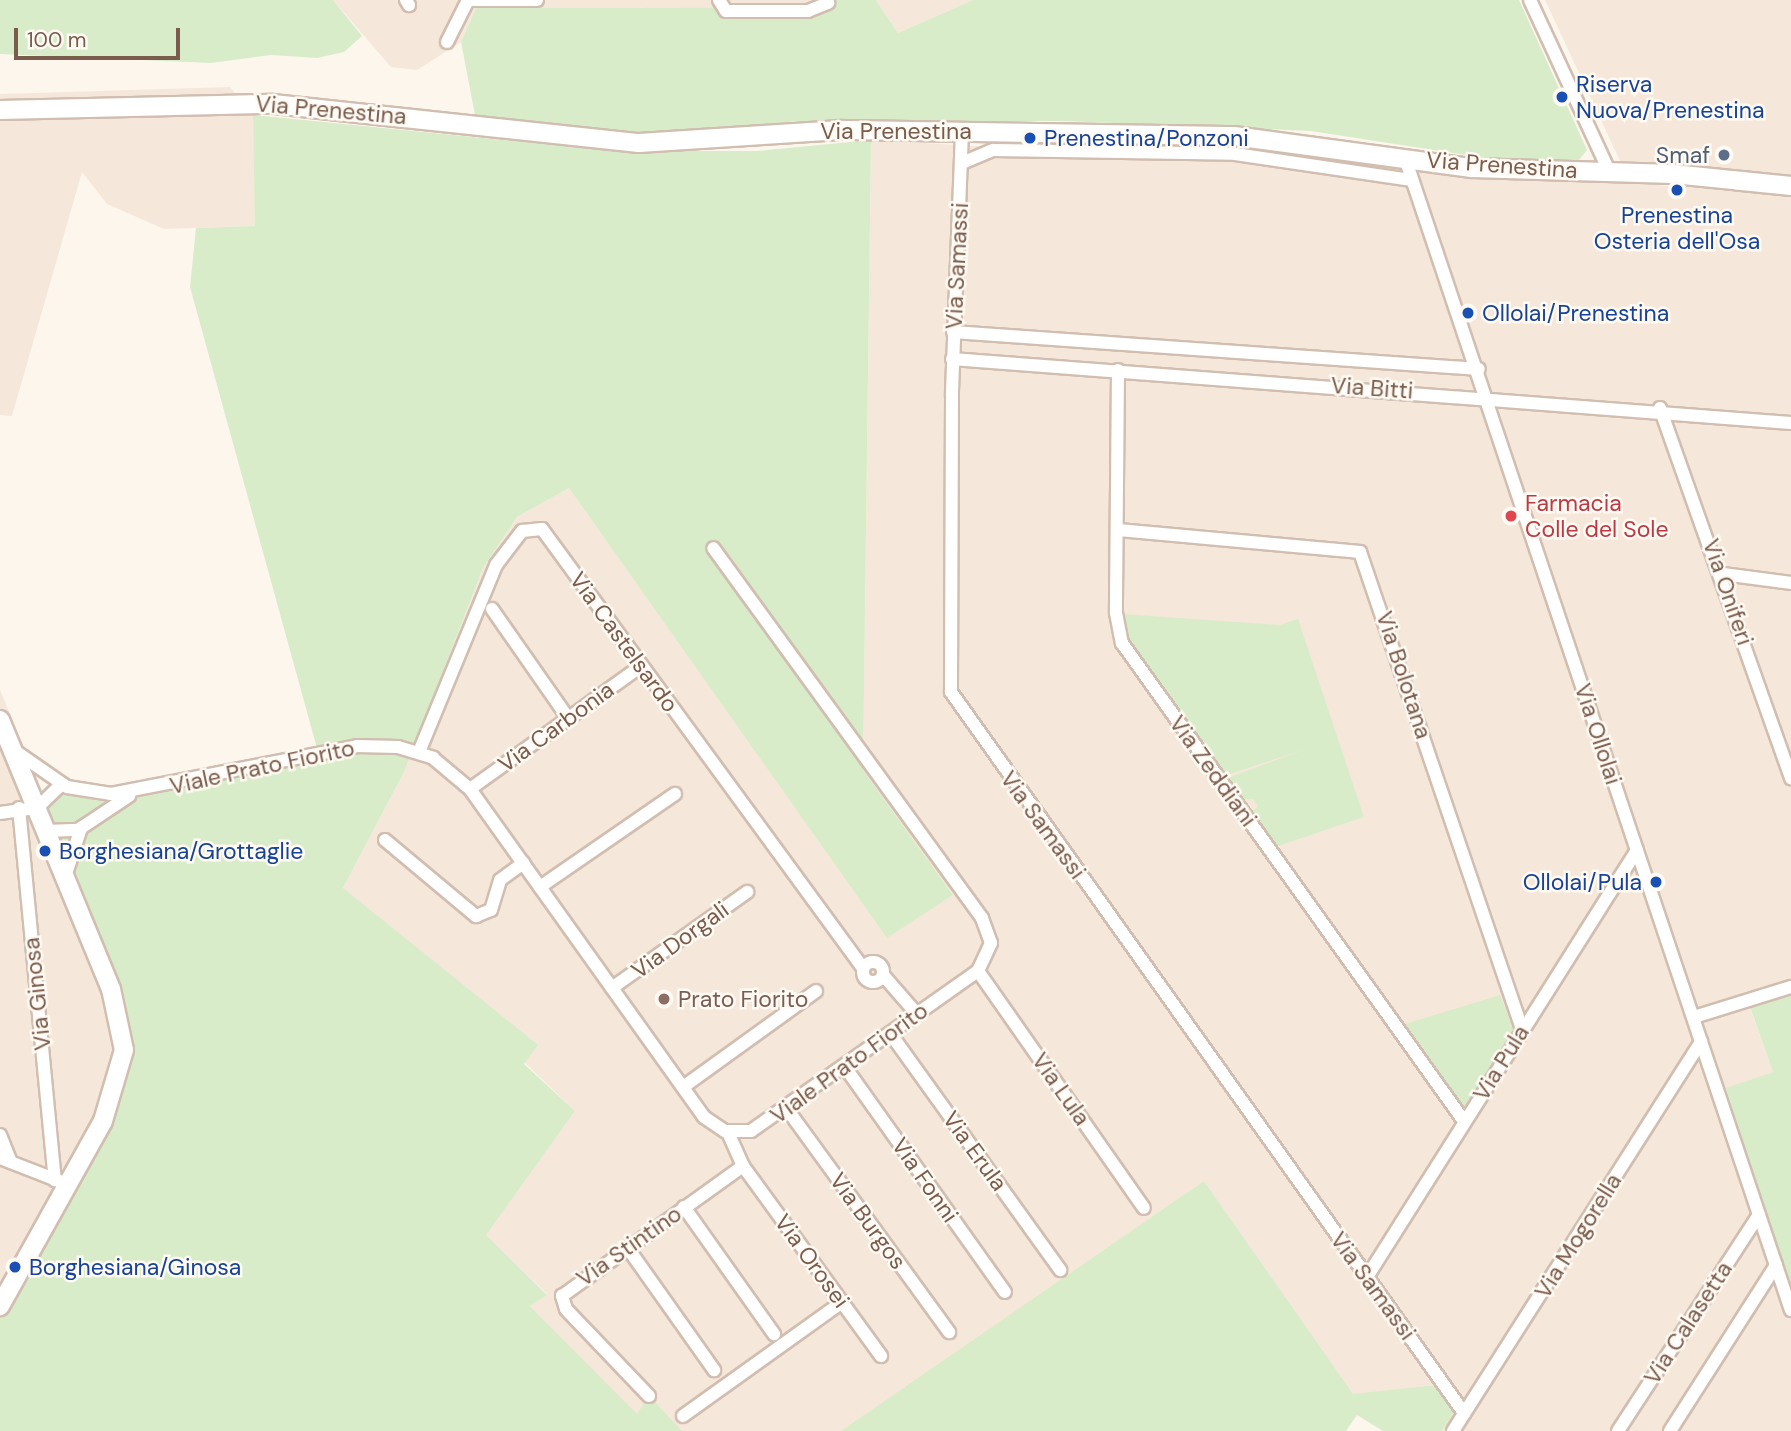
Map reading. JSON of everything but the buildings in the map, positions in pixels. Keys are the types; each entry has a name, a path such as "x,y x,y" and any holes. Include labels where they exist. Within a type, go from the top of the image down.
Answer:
{"main road":[{"name":"Via Prenestina","path":"0,110 263,104 639,144 800,131 1244,136 1472,168 1609,171 1791,186"},
{"path":"0,720 11,747 28,808 47,831 115,998 124,1050 111,1105 62,1182 0,1306"}],"street":[{"path":"447,42 469,0 537,0"},
{"path":"719,0 726,11 808,11 828,3"},
{"path":"1530,0 1609,171"},
{"name":"Via Samassi","path":"962,131 952,359 947,667 953,696 1464,1413"},
{"path":"962,163 988,150 1212,153 1298,159 1412,180"},
{"name":"Via Ollolai","path":"1405,158 1479,369 1791,1310"},
{"name":"Via Bitti","path":"953,332 1479,369"},
{"name":"Via Bitti","path":"952,359 1660,408 1791,423"},
{"name":"Via Zeddiani","path":"1118,370 1119,530 1116,617 1124,648 1464,1121"},
{"name":"Via Oniferi","path":"1660,408 1723,574 1791,778"},
{"name":"Via Castelsardo","path":"419,752 491,574 526,529 547,534 863,968 869,981 883,975 917,1014"},
{"name":"Via Bolotana","path":"1119,530 1360,552 1522,1029"},
{"path":"713,548 982,918 991,948 978,971"},
{"path":"1723,574 1791,583"},
{"path":"492,609 569,718"},
{"name":"Via Carbonia","path":"470,789 641,666"},
{"name":"Viale Prato Fiorito","path":"11,747 62,784 94,793 136,793 343,748 419,752 448,767 470,789 706,1120 728,1132 755,1130 978,971"},
{"path":"0,813 28,808 62,784"},
{"name":"Viale Prato Fiorito","path":"79,830 98,811 136,793"},
{"path":"540,887 676,794"},
{"name":"Via Ginosa","path":"28,808 62,1182"},
{"path":"47,831 79,830 65,877"},
{"path":"385,840 476,916 491,910 500,880 523,863"},
{"name":"Via Pula","path":"1367,1277 1637,850"},
{"name":"Via Dorgali","path":"612,988 747,892"},
{"name":"Via Lula","path":"978,971 1144,1208"},
{"path":"1694,1017 1791,987"},
{"path":"683,1087 816,991"},
{"name":"Via Erula","path":"890,1033 1060,1270"},
{"name":"Via Mogorella","path":"1453,1431 1700,1041"},
{"name":"Via Fonni","path":"845,1067 1005,1292"},
{"name":"Via Burgos","path":"786,1109 949,1332"},
{"path":"728,1132 743,1166"},
{"path":"0,1135 6,1160 62,1182"},
{"name":"Via Stintino","path":"649,1396 561,1302 567,1290 743,1166"},
{"name":"Via Orosei","path":"743,1166 881,1356"},
{"path":"684,1207 774,1334"},
{"name":"Via Calasetta","path":"1618,1431 1759,1215"},
{"path":"627,1247 715,1370"},
{"name":"Via Calasetta","path":"1670,1431 1776,1265"},
{"path":"683,1416 842,1302"}],"shaded area":[{"path":"333,0 820,0 808,7 476,8 461,42 417,70 391,67"},
{"path":"876,0 973,0 898,33"},
{"path":"1545,0 1791,0 1791,175 1620,161"},
{"path":"230,87 253,115 256,226 164,229 107,204 82,172 12,416 0,415 0,94"},
{"path":"871,140 1791,193 1791,995 1750,1008 1773,1072 1726,1089 1791,1289 1791,1431 1442,1431 1454,1412 1435,1385 1353,1395 1204,1181 858,1431 678,1431 637,1415 530,1306 547,1294 485,1235 575,1111 343,888 404,772 483,568 517,517 569,488 887,937 953,895 863,770"},
{"path":"0,690 77,875 134,1049 0,1321"}],"green space":[{"path":"0,0 333,0 362,36 344,52 317,58 271,55 211,63 0,54"},
{"path":"820,0 876,0 898,33 973,0 1519,0 1587,150 1579,160 1498,160 1311,131 1062,121 798,121 650,135 475,115 461,42 476,8 808,7"},
{"path":"253,115 613,151 757,151 871,140 863,770 953,895 887,938 569,488 517,517 483,568 404,772 343,888 538,1045 524,1064 575,1111 486,1235 547,1295 530,1306 637,1414 649,1396 682,1431 0,1431 0,1306 69,1185 124,1050 37,808 67,787 136,793 318,752 190,287 196,228 255,226"},
{"path":"1123,614 1280,625 1298,619 1364,817 1278,846 1252,812 1258,806 1253,799 1243,799 1227,778 1306,749 1224,776 1122,634"},
{"path":"1500,995 1514,1031 1463,1111 1405,1024"},
{"path":"1791,995 1791,1301 1726,1088 1773,1072 1750,1007"},
{"path":"1204,1181 1353,1394 1435,1385 1454,1412 1442,1431 1383,1431 1357,1415 1346,1431 841,1431"}],"place":[{"name":"Riserva Nuova/Prenestina","path":"1562,97"},
{"name":"Prenestina/Ponzoni","path":"1030,138"},
{"name":"Smaf","path":"1724,155"},
{"name":"Prenestina Osteria dell'Osa","path":"1677,190"},
{"name":"Ollolai/Prenestina","path":"1468,313"},
{"name":"Farmacia Colle del Sole","path":"1511,516"},
{"name":"Borghesiana/Grottaglie","path":"45,851"},
{"name":"Ollolai/Pula","path":"1656,882"},
{"name":"Prato Fiorito","path":"664,999"},
{"name":"Borghesiana/Ginosa","path":"15,1267"}]}
